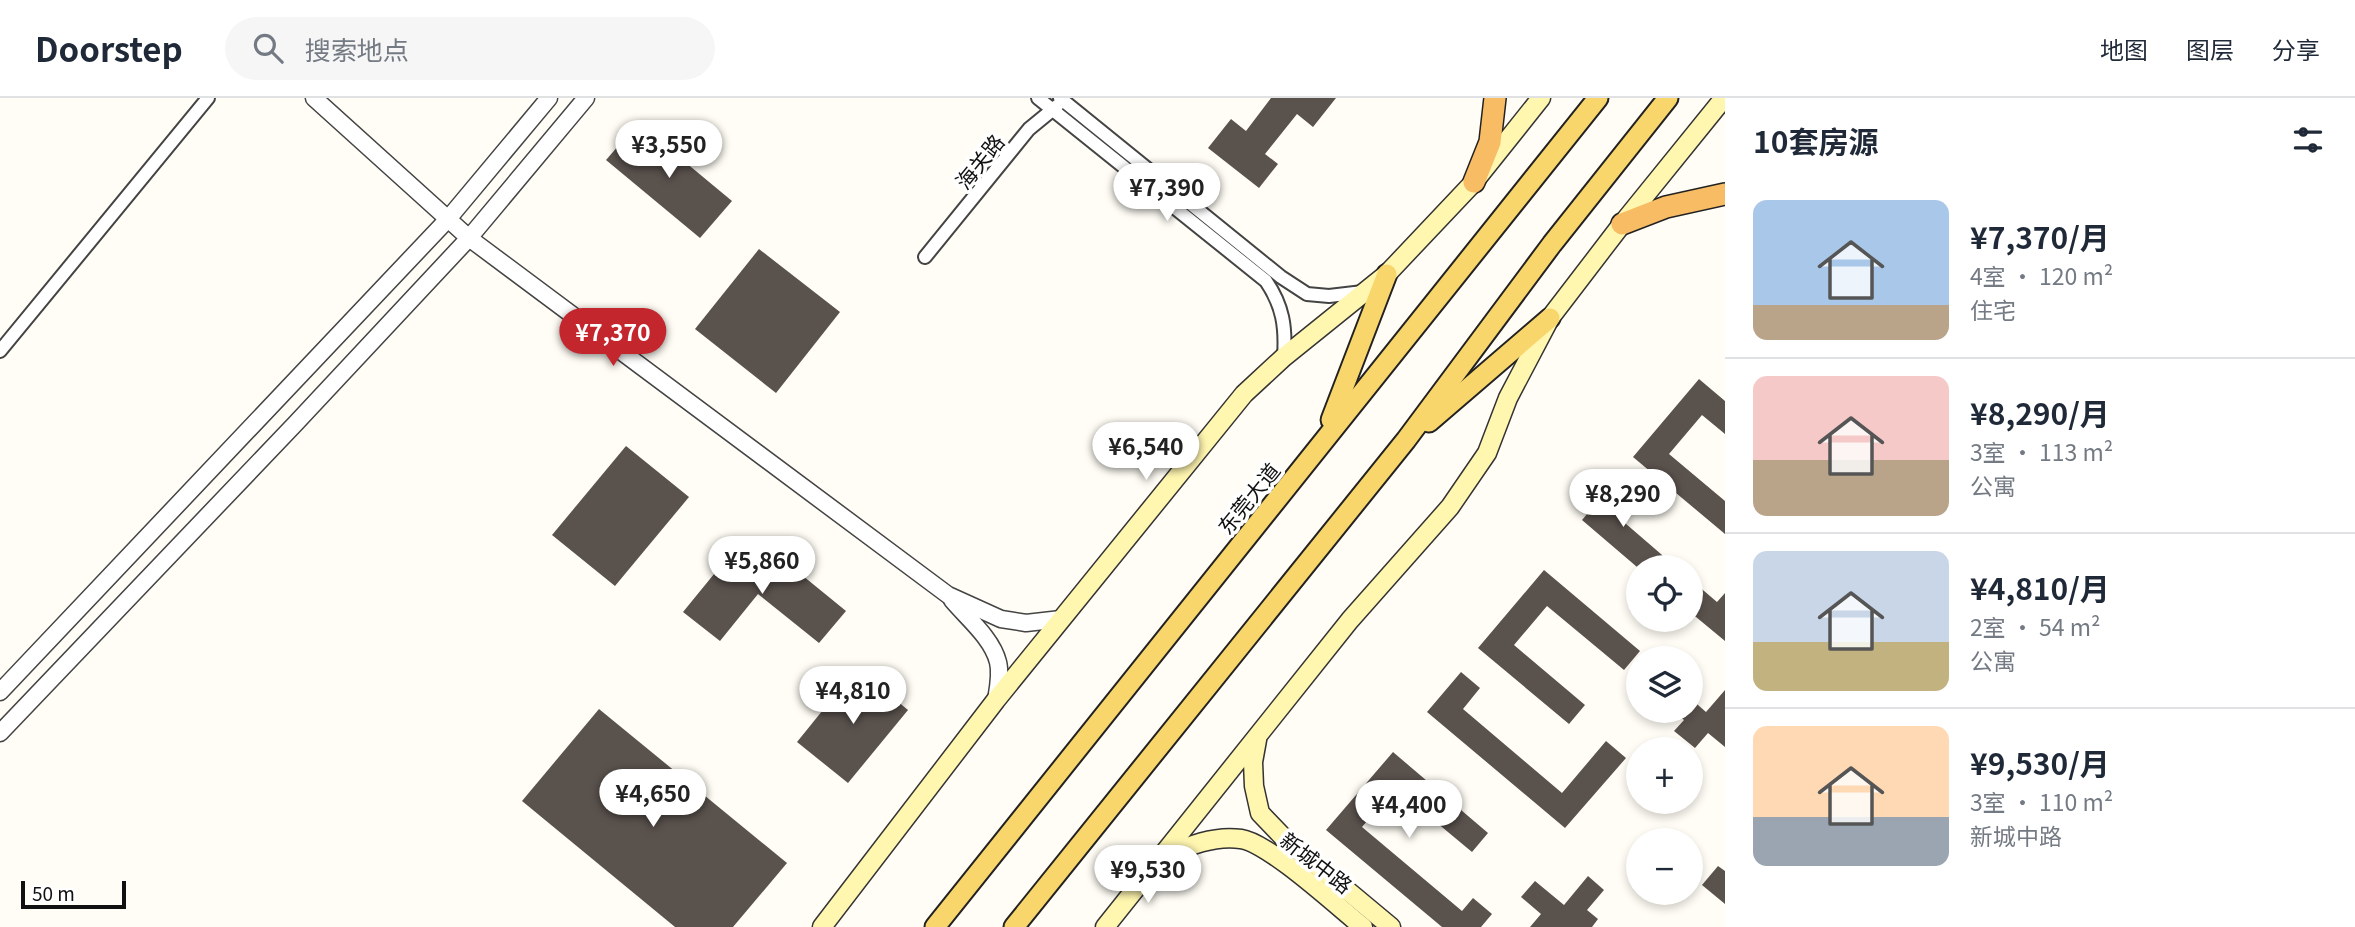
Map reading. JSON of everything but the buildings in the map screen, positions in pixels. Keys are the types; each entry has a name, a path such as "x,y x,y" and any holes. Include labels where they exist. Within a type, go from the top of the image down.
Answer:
{"highway":[{"path":"1474,182 1490,142 1495,98"},
{"path":"1622,224 1666,207 1725,194"}],"main road":[{"path":"822,927 996,700 1244,394 1284,357 1387,274 1474,182 1541,98"},
{"name":"东莞大道","path":"935,927 1598,98"},
{"path":"1014,927 1406,440 1552,244 1668,98"},
{"path":"1105,927 1350,620 1457,496 1487,453 1508,398 1550,318 1724,98"},
{"path":"1325,438 1387,274"},
{"path":"1406,440 1550,318"},
{"name":"新城中路","path":"1257,737 1253,762 1254,786 1260,813 1283,837 1391,927"},
{"name":"新城中路","path":"1160,859 1191,844 1243,839 1272,853 1363,927"}],"street":[{"path":"0,351 208,98"},
{"path":"314,98 469,238 948,596 988,641 998,662 996,700"},
{"path":"0,692 448,219 549,98"},
{"path":"0,733 469,238 586,98"},
{"path":"1038,98 1266,281 1277,296 1283,312 1286,333 1284,357"},
{"path":"1065,99 1289,283 1307,294 1329,296 1367,291"},
{"name":"海关路","path":"925,257 1029,129 1065,99"},
{"path":"948,596 1001,619 1026,623 1062,619"}]}
